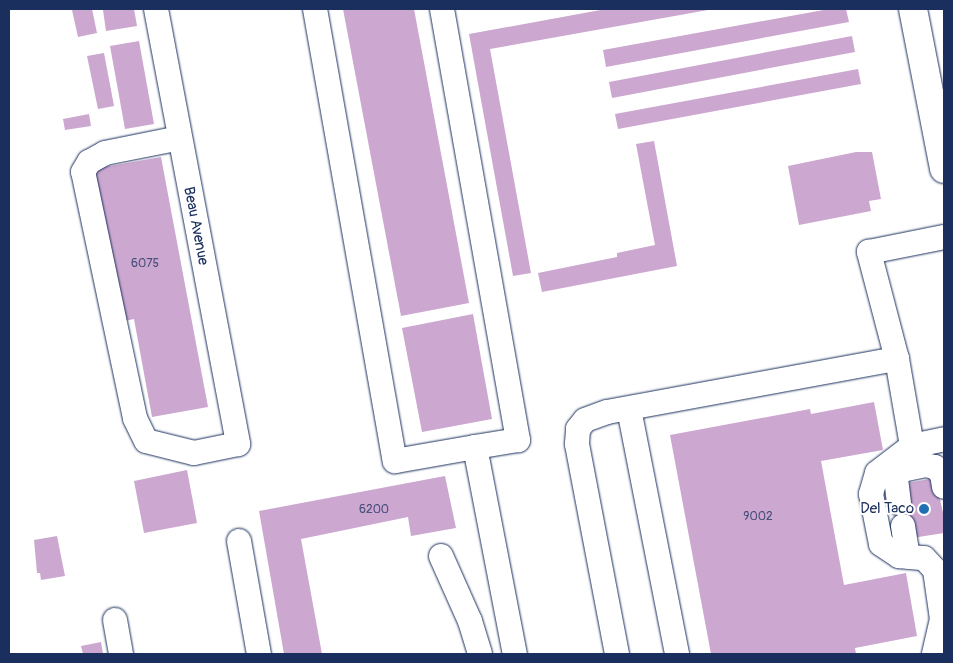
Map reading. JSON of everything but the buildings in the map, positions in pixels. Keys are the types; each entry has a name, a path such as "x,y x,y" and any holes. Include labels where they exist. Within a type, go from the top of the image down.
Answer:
{"main road":[{"path":"913,9 944,161"}],"lane":[{"name":"Beau Avenue","path":"156,9 238,444 194,453 146,441 135,418 83,172 89,162 106,153 180,138"},
{"path":"315,9 396,461 518,440 442,9"},
{"path":"912,446 897,359 869,252 944,237"},
{"path":"617,654 577,444 578,429 585,420 629,409 897,359"},
{"path":"629,409 677,654"},
{"path":"925,556 899,556 881,544 871,494 877,473 912,446 944,439"},
{"path":"475,448 515,654"},
{"path":"899,503 896,477 902,470 925,465 935,467 942,474 944,487"},
{"path":"903,526 935,570 942,610 934,654"},
{"path":"239,541 260,654"},
{"path":"441,556 470,621 480,654"},
{"path":"114,620 121,654"}],"place":[{"name":"Del Taco","path":"924,509"}]}
